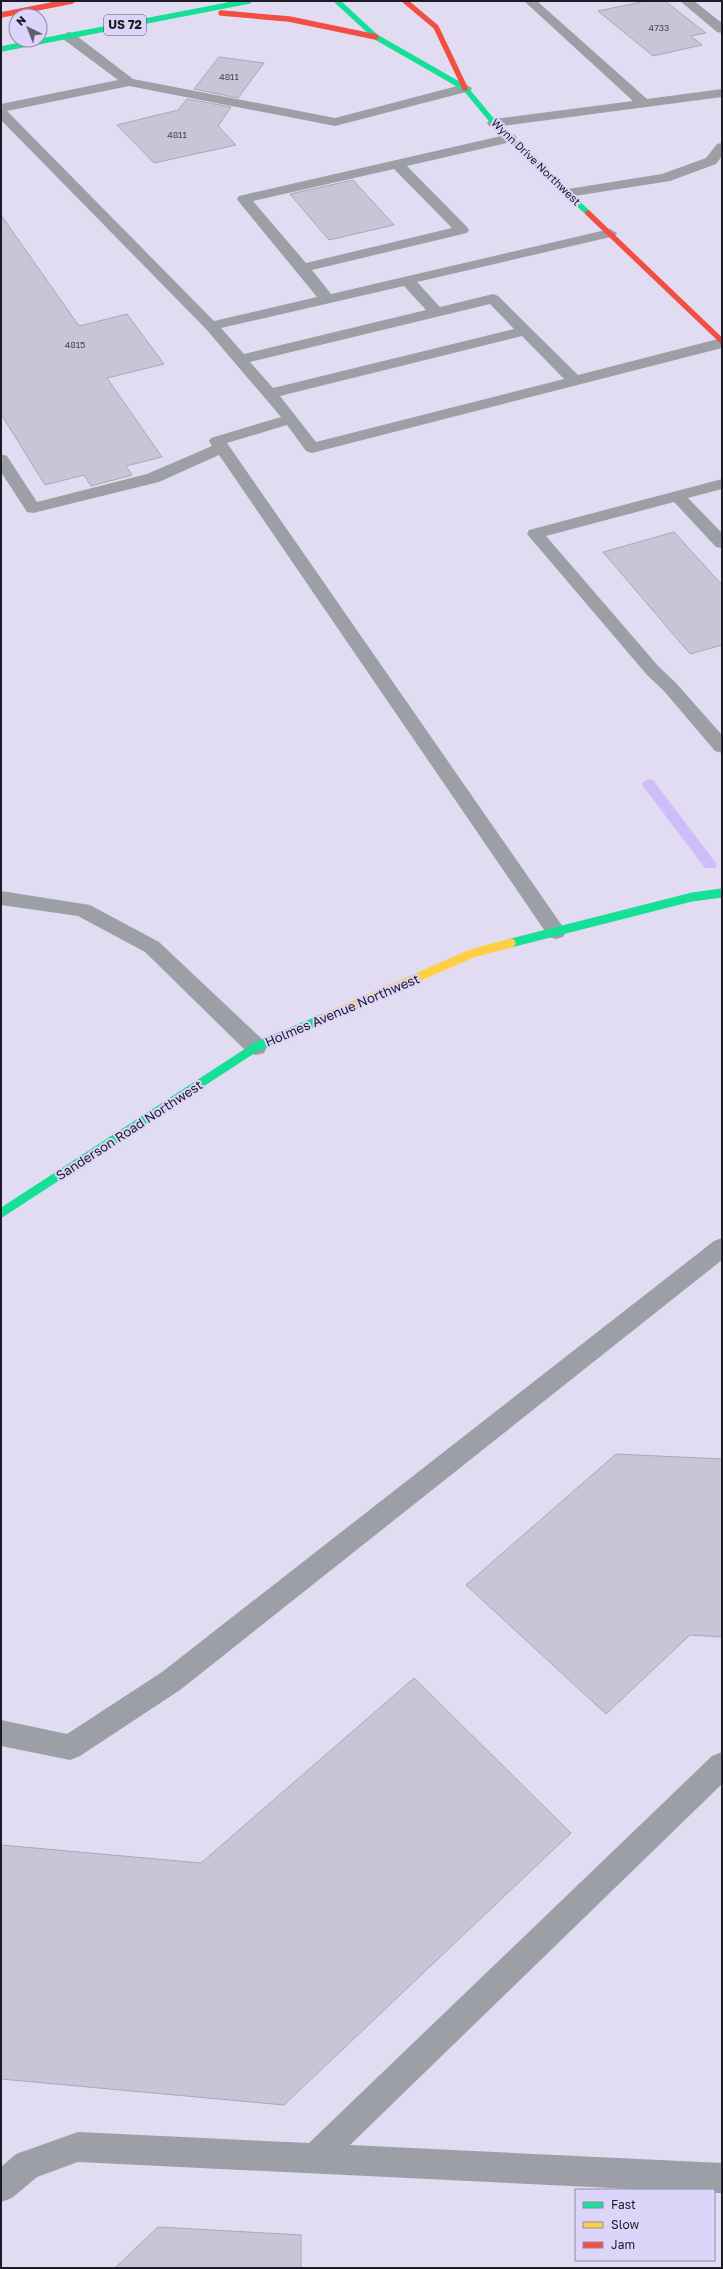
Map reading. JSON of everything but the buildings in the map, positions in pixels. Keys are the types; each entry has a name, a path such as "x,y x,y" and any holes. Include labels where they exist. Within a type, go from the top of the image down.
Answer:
{"main road":[{"path":"1,15 72,1"},
{"name":"US 72","path":"1,49 248,1"},
{"name":"Wynn Drive Northwest","path":"336,1 376,37 465,88 494,123 610,232 722,342"},
{"path":"405,1 436,27 465,88"},
{"path":"196,11 289,19 376,37"},
{"name":"Holmes Avenue Northwest","path":"256,1047 473,953 692,897 722,893"},
{"name":"Sanderson Road Northwest","path":"1,1213 256,1047"}],"street":[{"path":"530,1 644,103"},
{"path":"686,1 722,30"},
{"path":"68,36 129,82"},
{"path":"1,108 129,82 335,122 465,88"},
{"path":"494,123 722,93"},
{"path":"1,112 211,326 291,419 312,448 722,342"},
{"path":"327,299 303,268 244,199 510,138"},
{"path":"568,193 665,178 710,162 722,147"},
{"path":"303,268 462,230 397,164"},
{"path":"211,326 610,232"},
{"path":"407,280 437,312"},
{"path":"240,360 494,299 575,381"},
{"path":"269,394 524,331"},
{"path":"291,419 217,441 556,932"},
{"path":"1,459 33,508 153,478 222,448"},
{"path":"722,484 535,534 653,671 670,687 722,747"},
{"path":"677,496 722,543"},
{"name":"Holmes Avenue Northwest","path":"1,898 84,910 152,947 256,1047"},
{"path":"1,1733 70,1747 171,1681 722,1247"},
{"path":"315,2158 722,1765"},
{"path":"1,2187 26,2165 78,2147 722,2178"}],"waterway":[{"path":"648,783 710,865"}],"traffic: fast":[{"path":"1,49 249,1"},
{"path":"337,1 376,37 465,88 494,123 588,213"},
{"path":"511,943 692,897 722,893"},
{"path":"1,1213 256,1047 324,1018"}],"traffic: slow":[{"path":"324,1018 473,953 511,943"}],"traffic: jam":[{"path":"1,15 72,1"},
{"path":"405,1 436,27 465,88"},
{"path":"221,13 289,19 376,37"},
{"path":"588,213 722,341"}]}
